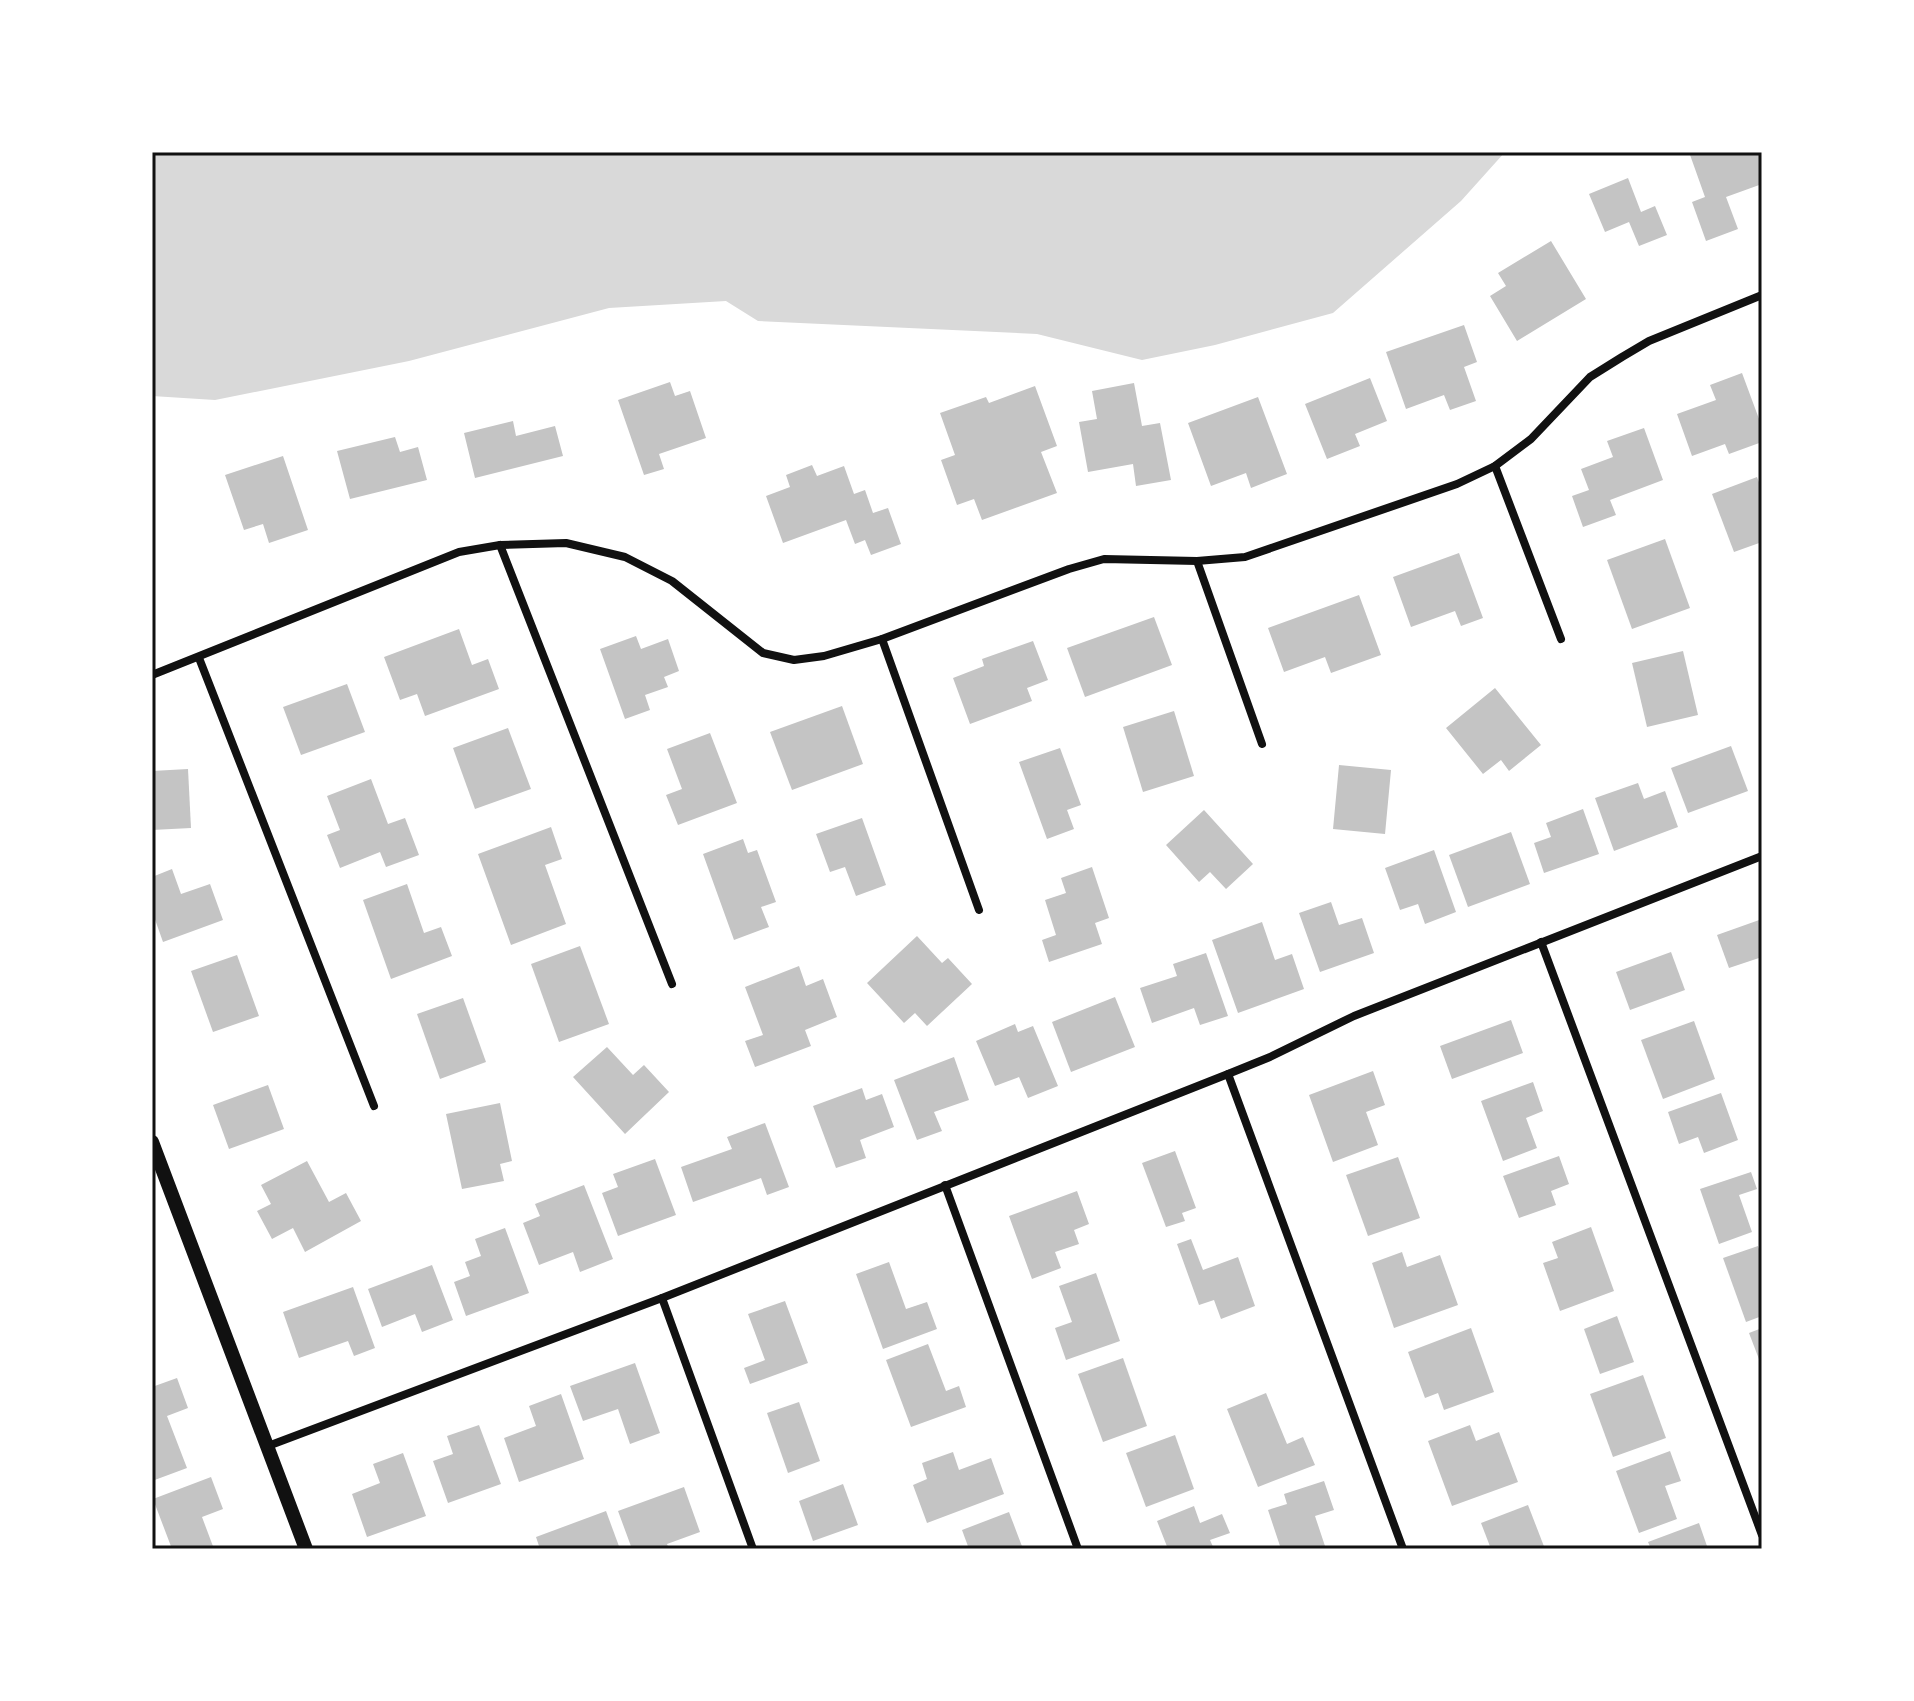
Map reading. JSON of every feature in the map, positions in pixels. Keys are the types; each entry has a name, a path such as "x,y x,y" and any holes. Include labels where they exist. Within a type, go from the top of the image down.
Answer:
{"street":[{"path":"152,675 459,552 500,545 566,543 625,557 672,581 763,653 794,660 824,656 882,639 1069,569 1104,559 1197,561 1245,557 1457,484 1495,466 1531,439 1600,370 1649,341 1762,295"},
{"path":"1495,466 1561,639"},
{"path":"500,545 672,984"},
{"path":"1197,561 1262,744"},
{"path":"882,639 979,910"},
{"path":"199,658 374,1106"},
{"path":"268,1446 662,1298 1270,1057 1354,1016 1762,856"},
{"path":"1541,942 1762,1535"},
{"path":"1228,1074 1403,1549"},
{"path":"152,1142 306,1549"},
{"path":"945,1185 1078,1549"},
{"path":"662,1298 753,1549"}],"shaded area":[{"path":"152,152 1505,152 1461,201 1333,313 1215,345 1142,360 1037,334 758,321 726,301 609,308 409,361 215,400 152,396"}],"building":[{"path":"1689,152 1762,152 1762,184 1726,197 1738,229 1706,241 1692,202 1705,197"},
{"path":"1628,178 1641,212 1655,206 1667,235 1639,246 1629,222 1605,232 1589,194"},
{"path":"1551,241 1586,299 1517,341 1490,296 1506,286 1498,273"},
{"path":"1464,325 1477,362 1464,367 1476,401 1450,410 1444,395 1406,409 1386,352"},
{"path":"1742,373 1762,427 1762,442 1729,454 1725,444 1692,456 1677,414 1716,400 1710,385"},
{"path":"1370,378 1387,421 1355,434 1360,446 1327,459 1305,404"},
{"path":"670,382 675,396 690,391 706,438 659,454 664,469 644,475 618,400"},
{"path":"1134,383 1142,426 1160,423 1171,480 1136,486 1133,464 1088,472 1079,422 1097,419 1092,391"},
{"path":"1035,386 1057,446 1041,452 1057,493 982,520 974,499 957,505 941,460 955,455 940,413 986,397 989,403"},
{"path":"1258,397 1287,474 1251,488 1246,473 1211,486 1188,423"},
{"path":"513,421 516,436 555,426 563,456 475,478 464,433"},
{"path":"1644,428 1663,480 1610,500 1616,515 1583,527 1572,496 1589,490 1581,469 1613,457 1607,441"},
{"path":"395,437 400,452 418,447 427,480 350,499 337,451"},
{"path":"283,456 308,530 269,543 263,524 244,530 225,475"},
{"path":"812,465 817,476 844,466 854,494 865,490 873,513 888,508 901,544 871,555 865,540 855,544 846,520 783,543 766,496 790,487 786,475"},
{"path":"1757,477 1762,490 1762,542 1734,552 1712,494"},
{"path":"1665,539 1690,608 1632,629 1607,560"},
{"path":"1459,553 1483,618 1461,626 1455,611 1411,627 1393,577"},
{"path":"1359,595 1381,655 1331,673 1325,657 1284,672 1268,628"},
{"path":"1154,617 1172,665 1085,697 1067,648"},
{"path":"459,629 472,665 488,659 499,689 425,716 417,694 400,700 384,657"},
{"path":"636,636 641,649 668,639 679,671 664,677 668,687 645,695 650,710 625,719 600,649"},
{"path":"1033,641 1048,680 1027,688 1032,701 970,724 953,678 984,666 982,659"},
{"path":"1683,651 1698,715 1647,727 1632,663"},
{"path":"347,684 365,732 301,755 283,707"},
{"path":"1495,688 1541,745 1509,771 1501,760 1483,774 1446,728"},
{"path":"842,706 863,764 792,790 770,732"},
{"path":"1174,711 1194,776 1143,792 1123,727"},
{"path":"508,728 531,789 475,809 453,748"},
{"path":"710,733 737,803 678,825 666,795 682,789 667,749"},
{"path":"1731,746 1748,791 1688,813 1671,768"},
{"path":"1060,748 1081,805 1067,810 1074,829 1047,839 1019,762"},
{"path":"1339,765 1391,770 1385,834 1333,829"},
{"path":"188,769 191,828 152,830 152,771"},
{"path":"371,779 388,824 405,818 419,855 386,867 380,852 340,868 327,835 340,830 327,796"},
{"path":"1638,783 1644,799 1665,791 1678,827 1614,851 1595,798"},
{"path":"1583,809 1599,854 1544,873 1534,843 1551,837 1546,823"},
{"path":"1204,810 1253,864 1226,889 1210,872 1199,882 1166,845"},
{"path":"862,818 886,885 856,896 845,867 830,872 816,834"},
{"path":"551,827 562,859 545,865 566,924 511,945 478,854"},
{"path":"1511,832 1530,884 1468,907 1449,855"},
{"path":"743,839 748,853 757,850 776,902 761,907 769,927 734,940 703,854"},
{"path":"1434,850 1456,912 1425,924 1418,904 1400,910 1385,868"},
{"path":"1092,867 1109,918 1095,923 1102,944 1049,962 1042,940 1056,935 1045,900 1066,893 1061,878"},
{"path":"172,869 181,894 210,884 223,920 163,942 152,911 152,877"},
{"path":"407,884 424,933 441,927 452,956 391,979 363,900"},
{"path":"1331,902 1339,925 1362,918 1374,953 1320,972 1299,913"},
{"path":"1762,919 1762,957 1729,968 1717,935"},
{"path":"1262,922 1275,960 1292,954 1304,989 1238,1013 1212,940"},
{"path":"917,936 942,963 948,958 972,984 927,1026 915,1013 904,1023 867,983"},
{"path":"580,946 609,1024 559,1042 531,964"},
{"path":"1671,952 1685,990 1630,1010 1616,972"},
{"path":"1206,953 1228,1016 1200,1025 1194,1008 1152,1023 1140,988 1177,976 1173,964"},
{"path":"237,955 259,1016 213,1032 191,971"},
{"path":"799,966 806,986 823,979 837,1017 805,1030 811,1046 755,1067 745,1041 763,1035 745,987"},
{"path":"1115,997 1135,1047 1071,1072 1052,1022"},
{"path":"463,998 486,1062 440,1079 417,1014"},
{"path":"1511,1020 1523,1053 1452,1079 1440,1046"},
{"path":"1694,1021 1715,1079 1663,1099 1641,1040"},
{"path":"1015,1024 1018,1032 1033,1026 1058,1086 1028,1098 1019,1077 995,1086 976,1041"},
{"path":"607,1047 633,1075 644,1065 669,1092 625,1134 573,1077"},
{"path":"954,1057 969,1100 934,1112 942,1131 917,1140 894,1080"},
{"path":"1373,1071 1385,1105 1366,1112 1378,1145 1333,1162 1309,1095"},
{"path":"1533,1082 1543,1111 1526,1118 1537,1148 1503,1161 1481,1101"},
{"path":"268,1085 284,1129 229,1149 213,1105"},
{"path":"862,1088 866,1100 882,1094 894,1127 860,1140 866,1158 836,1168 813,1106"},
{"path":"1721,1093 1738,1140 1704,1153 1698,1137 1679,1144 1668,1112"},
{"path":"500,1103 512,1161 500,1164 504,1181 462,1189 446,1114"},
{"path":"765,1123 789,1187 767,1195 761,1178 693,1202 681,1167 732,1149 727,1137"},
{"path":"1175,1151 1196,1208 1182,1213 1185,1221 1166,1227 1142,1163"},
{"path":"1559,1156 1569,1184 1551,1191 1556,1205 1519,1218 1503,1176"},
{"path":"1398,1157 1420,1218 1368,1236 1346,1175"},
{"path":"655,1159 676,1215 618,1236 602,1193 618,1187 613,1174"},
{"path":"307,1161 329,1202 346,1193 361,1221 305,1252 293,1228 272,1239 257,1211 271,1204 261,1185"},
{"path":"1751,1172 1757,1189 1739,1195 1752,1232 1719,1244 1700,1189"},
{"path":"584,1185 613,1259 580,1272 573,1252 539,1265 523,1223 540,1216 535,1204"},
{"path":"1077,1191 1089,1224 1074,1230 1079,1244 1055,1252 1061,1268 1032,1279 1009,1216"},
{"path":"1591,1227 1614,1291 1560,1311 1543,1263 1558,1258 1552,1242"},
{"path":"505,1228 529,1293 466,1316 454,1282 470,1276 465,1262 481,1256 475,1239"},
{"path":"1191,1239 1203,1270 1238,1257 1255,1306 1221,1319 1214,1300 1199,1305 1177,1244"},
{"path":"1758,1246 1762,1258 1762,1316 1746,1322 1723,1258"},
{"path":"1402,1252 1407,1267 1440,1255 1458,1305 1394,1328 1372,1263"},
{"path":"889,1262 906,1309 927,1302 937,1329 883,1349 856,1274"},
{"path":"432,1265 453,1320 422,1332 415,1314 382,1327 368,1289"},
{"path":"1096,1273 1120,1341 1066,1360 1055,1328 1072,1322 1059,1286"},
{"path":"353,1287 375,1348 354,1356 348,1341 299,1358 283,1312"},
{"path":"785,1301 808,1363 750,1384 744,1368 765,1360 748,1314"},
{"path":"1617,1316 1634,1362 1600,1374 1584,1329"},
{"path":"1471,1328 1494,1392 1444,1410 1438,1393 1425,1398 1408,1352"},
{"path":"1762,1328 1762,1367 1749,1333"},
{"path":"928,1344 946,1391 959,1386 966,1407 911,1427 886,1360"},
{"path":"1123,1358 1147,1426 1103,1442 1078,1374"},
{"path":"635,1363 660,1433 630,1444 618,1409 583,1421 570,1386"},
{"path":"1643,1375 1666,1438 1613,1457 1590,1394"},
{"path":"177,1378 188,1408 167,1416 187,1468 152,1481 152,1387"},
{"path":"1266,1393 1287,1444 1303,1437 1315,1465 1258,1487 1227,1409"},
{"path":"561,1394 584,1459 519,1482 504,1438 536,1426 529,1406"},
{"path":"799,1402 820,1461 788,1473 767,1413"},
{"path":"479,1425 501,1484 448,1503 433,1461 453,1454 447,1436"},
{"path":"1470,1425 1476,1441 1499,1432 1518,1482 1452,1506 1428,1441"},
{"path":"1175,1435 1194,1489 1146,1507 1126,1453"},
{"path":"1670,1451 1681,1481 1665,1486 1677,1519 1639,1533 1616,1471"},
{"path":"953,1452 959,1470 991,1458 1004,1494 927,1523 913,1485 927,1479 922,1463"},
{"path":"403,1453 426,1516 367,1537 352,1494 380,1483 373,1464"},
{"path":"211,1477 223,1509 202,1517 214,1549 172,1549 153,1499"},
{"path":"1324,1481 1334,1510 1315,1516 1326,1549 1281,1549 1268,1510 1287,1504 1284,1494"},
{"path":"843,1484 858,1525 813,1541 799,1501"},
{"path":"684,1487 700,1532 667,1544 669,1549 632,1549 618,1511"},
{"path":"1528,1505 1545,1549 1491,1549 1481,1523"},
{"path":"1194,1506 1200,1523 1222,1514 1230,1533 1210,1540 1214,1549 1168,1549 1157,1521"},
{"path":"606,1511 620,1549 540,1549 536,1537"},
{"path":"1009,1512 1023,1549 969,1549 962,1530"},
{"path":"1699,1523 1708,1549 1651,1549 1648,1542"}]}
